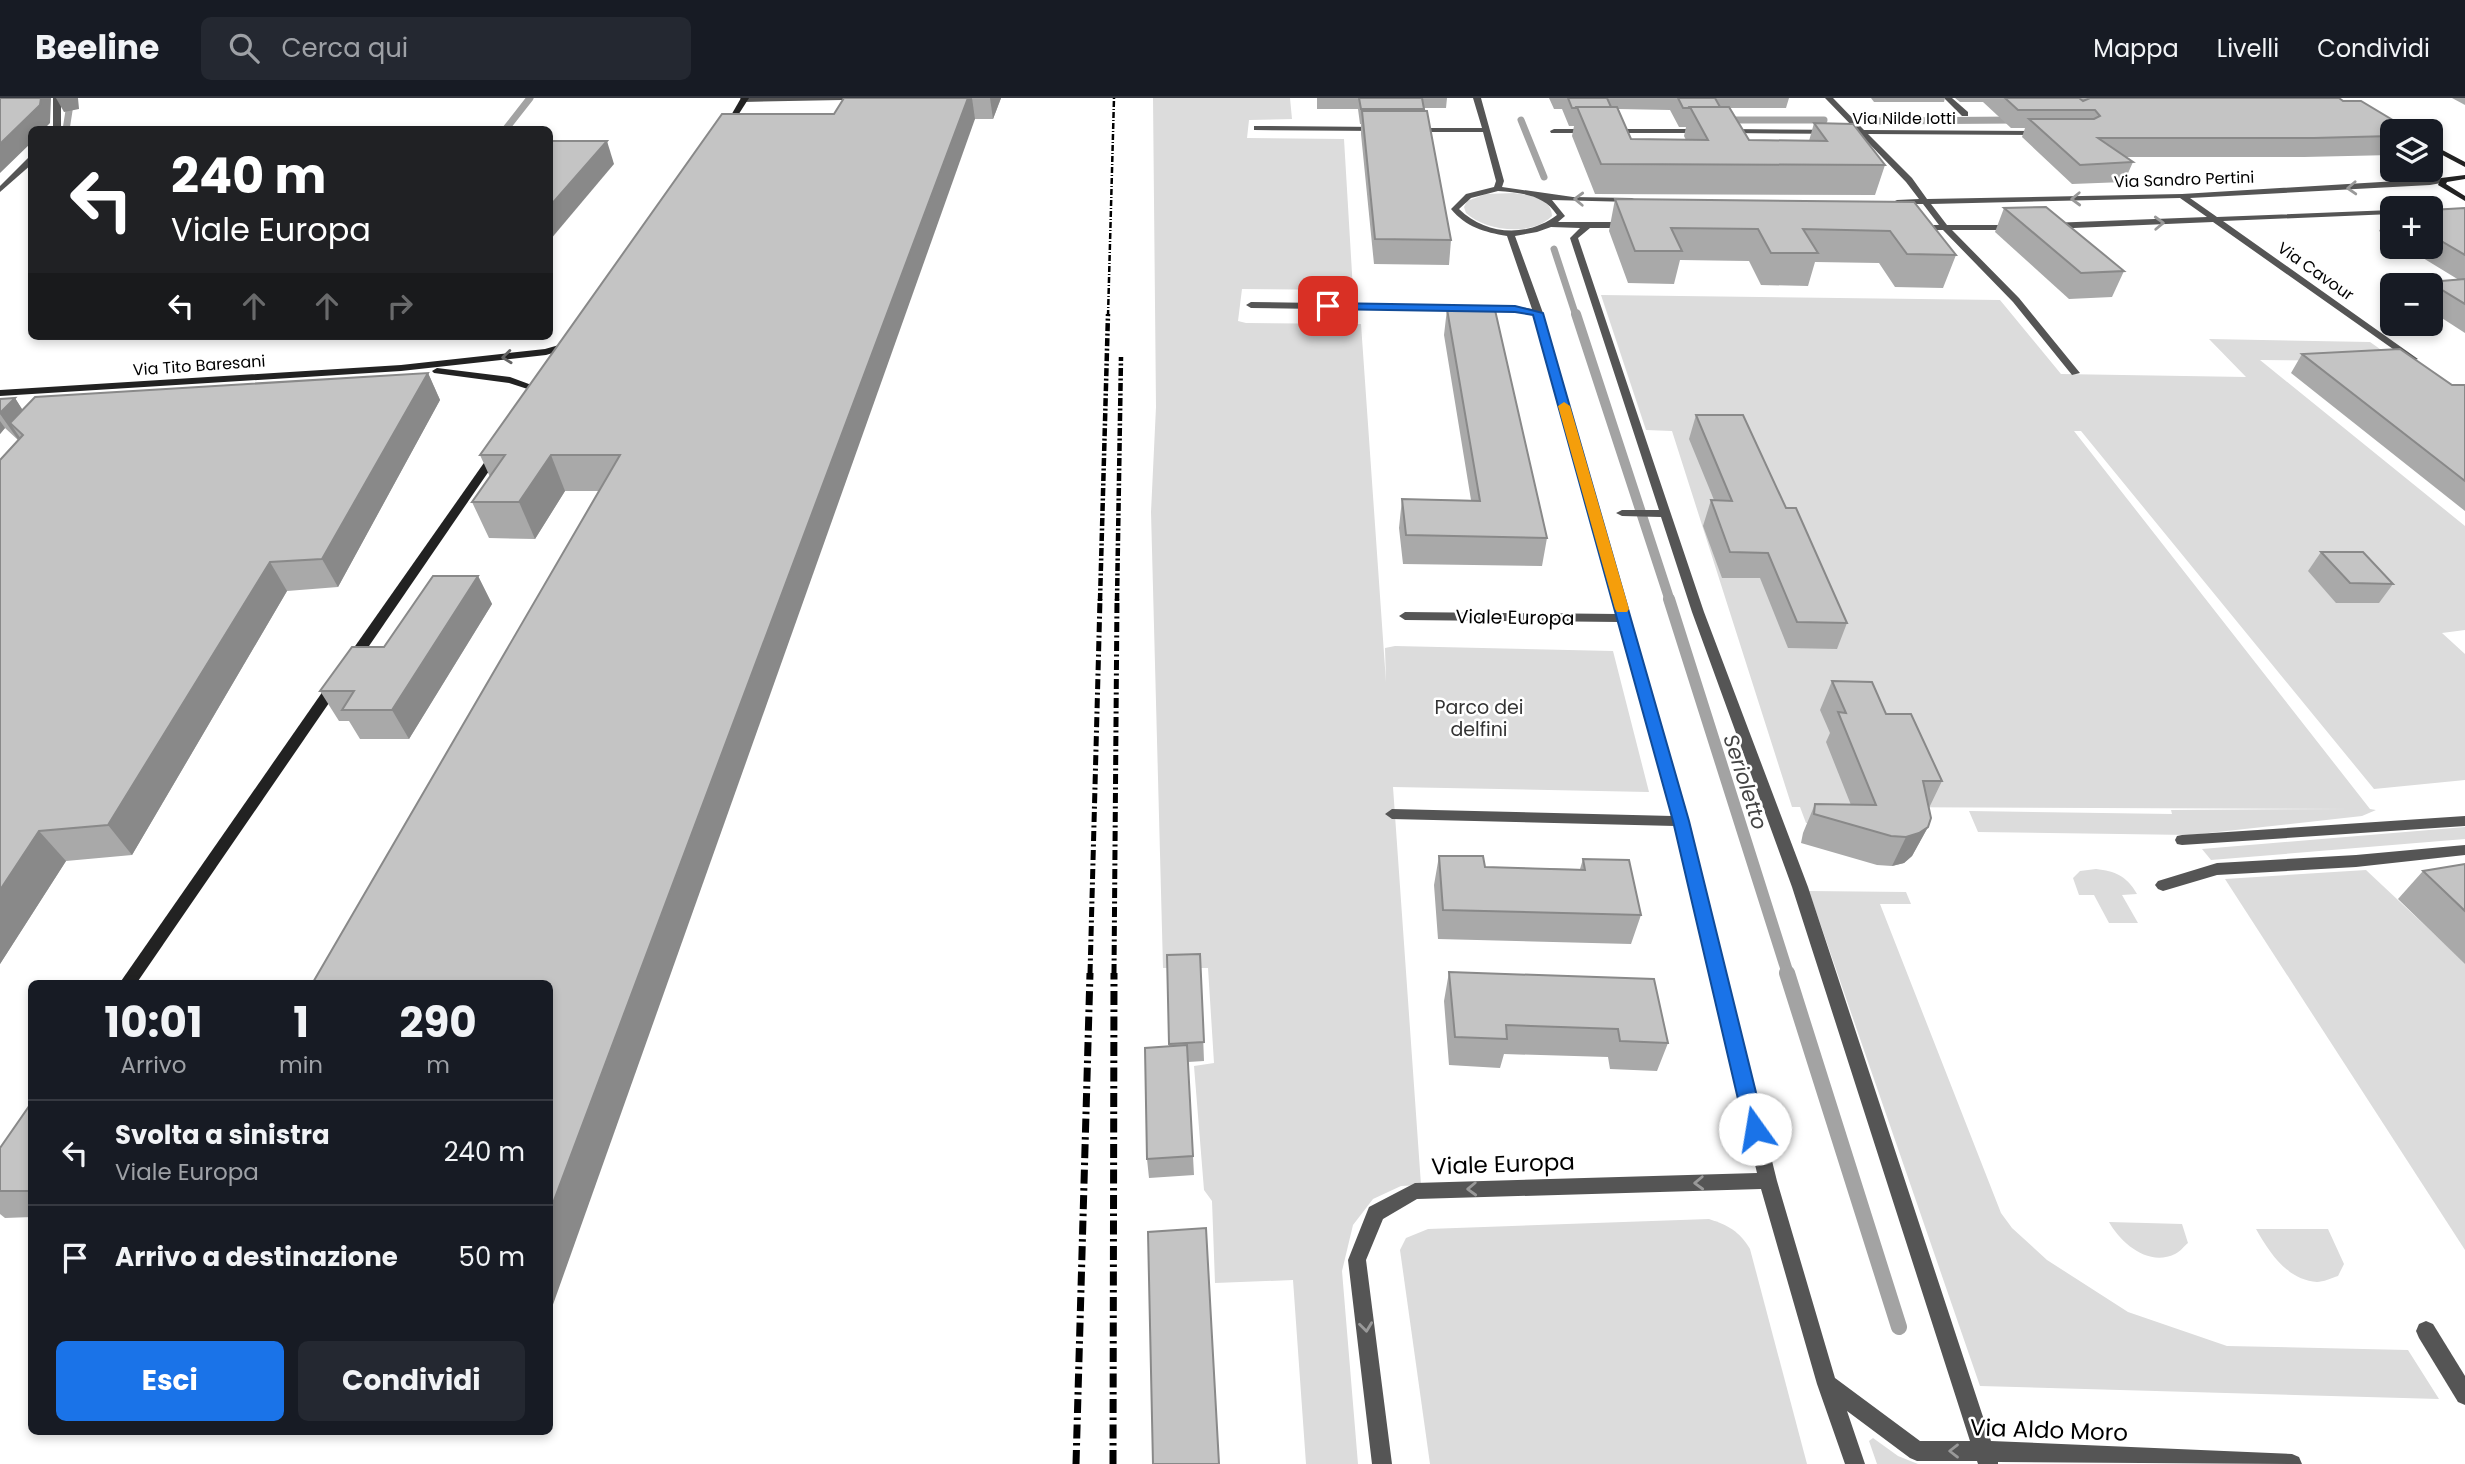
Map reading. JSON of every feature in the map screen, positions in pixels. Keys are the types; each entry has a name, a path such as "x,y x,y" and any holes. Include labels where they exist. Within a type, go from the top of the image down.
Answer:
{"street":[{"path":"57,98 57,126"},
{"path":"716,142 744,99 842,98"},
{"path":"1477,98 1500,181 1499,190"},
{"path":"1829,98 1909,180 1946,229 2017,300 2075,373"},
{"path":"1948,98 1965,114"},
{"path":"824,111 830,100"},
{"path":"1256,128 1391,130"},
{"path":"1405,130 1486,130"},
{"path":"1554,131 1594,131"},
{"name":"Via Nilde Iotti","path":"1608,131 2045,133"},
{"path":"2443,153 2462,163 2460,177 2444,180 2442,185 2444,189 2465,199"},
{"path":"0,190 28,163"},
{"name":"Via Sandro Pertini","path":"1891,202 2182,196 2430,183 2444,180"},
{"path":"1636,200 1540,196 1499,190 1476,192 1461,199 1455,209 1463,220 1483,229 1510,233 1534,231 1552,225 1644,225"},
{"path":"1540,196 1556,205 1561,216 1552,225"},
{"name":"Via Cavour","path":"2182,196 2417,362"},
{"path":"2042,226 2380,213"},
{"path":"1589,224 1574,238 1660,514 1800,887 1986,1458"},
{"path":"1910,228 2028,227"},
{"path":"1510,233 1538,313 1681,821 1768,1181 1827,1384 1855,1464"},
{"path":"1251,305 1515,309 1538,313"},
{"path":"560,362 582,333"},
{"name":"Via Tito Baresani","path":"0,393 401,368 535,354 574,344"},
{"name":"Via Tito Baresani","path":"401,368 468,373 510,380 540,391"},
{"path":"69,397 78,388"},
{"path":"130,980 509,436"},
{"path":"1626,513 1660,514"},
{"name":"Viale Europa","path":"1405,616 1625,618"},
{"path":"1392,814 1681,821"},
{"path":"2182,840 2465,821"},
{"path":"2163,884 2217,869 2357,861 2465,850"},
{"name":"Viale Europa","path":"1382,1464 1357,1260 1376,1213 1415,1191 1768,1181"},
{"path":"2426,1331 2465,1395"},
{"name":"Via Aldo Moro","path":"1827,1384 1917,1451 1986,1458 2292,1464"}],"green space":[{"name":"Parco dei delfini","path":"1153,98 1290,98 1292,119 1249,120 1247,138 1344,139 1353,290 1242,289 1238,321 1361,324 1386,682 1385,648 1395,646 1613,651 1649,792 1393,787 1421,1185 1401,1186 1373,1199 1353,1225 1342,1271 1358,1464 1306,1464 1293,1280 1215,1283 1212,1201 1204,1190 1194,1066 1214,1063 1208,968 1163,968 1151,512 1156,407"},
{"path":"1514,193 1544,201 1552,216 1533,227 1509,229 1485,224 1466,213 1464,207 1467,201 1486,194"},
{"path":"1601,295 2000,300 2061,374 2246,377 2209,339 2370,342 2397,361 2260,360 2465,526 2465,630 2442,633 2465,654 2465,780 2374,789 2081,431 2074,431 2370,809 2376,810 2362,816 2190,835 1978,832 1969,811 2172,814 2171,810 2353,809 1854,807 1860,825 1806,823 1800,807 1792,807 1672,431 1646,430"},
{"path":"2465,827 2465,839 2211,860 2202,849"},
{"path":"2096,869 2120,876 2133,888 2137,894 2122,895 2138,923 2109,923 2094,895 2079,895 2073,878 2080,871"},
{"path":"2366,870 2465,963 2465,1250 2225,879"},
{"path":"1809,891 1906,892 1911,904 1880,904 2001,1213 2012,1228 2047,1260 2128,1312 2227,1346 2408,1350 2439,1399 1980,1386"},
{"path":"1709,1219 1732,1230 1750,1249 1807,1464 1430,1464 1400,1250 1406,1238 1428,1229"},
{"path":"2109,1222 2182,1224 2188,1243 2177,1253 2165,1257 2145,1255 2128,1245"},
{"path":"2256,1229 2328,1229 2344,1264 2338,1276 2319,1282 2306,1280 2280,1263"},
{"path":"1873,1438 1898,1456 1918,1464 1877,1464 1869,1441"}],"building":[{"path":"0,98 41,98 40,105 0,144"},
{"path":"844,98 968,98 553,1203 553,980 314,980 620,455 551,455 519,502 472,502 505,455 480,455 722,114 834,114"},
{"path":"1359,98 1422,98 1424,109 1361,109"},
{"path":"1568,98 1607,98 1611,107 1572,108"},
{"path":"1678,98 1715,98 1720,107 1683,108"},
{"path":"2005,98 2079,98 2083,101 2090,98 2339,98 2343,101 2361,101 2391,119 2380,119 2380,136 2098,138 2133,162 2080,165 2029,119 2094,119 2100,116 2095,110 2018,110"},
{"path":"1577,107 1617,107 1631,139 1708,140 1690,107 1729,107 1749,140 1827,141 1814,123 1853,124 1885,165 1601,164"},
{"path":"1362,111 1427,111 1451,240 1375,239"},
{"path":"553,141 607,141 553,203"},
{"path":"1615,199 1914,202 1956,255 1907,254 1890,231 1803,229 1818,253 1771,253 1758,229 1671,228 1682,251 1635,251"},
{"path":"2046,207 2124,271 2081,273 2004,208"},
{"path":"2465,208 2465,255 2443,242 2443,209"},
{"path":"2465,279 2465,304 2443,291 2443,281"},
{"path":"1447,309 1495,310 1547,538 1406,535 1402,499 1480,501"},
{"path":"2400,349 2452,385 2465,385 2465,481 2302,354"},
{"path":"428,373 322,559 270,562 108,825 39,831 0,890 0,460 23,435 10,423 35,397"},
{"path":"15,398 0,413 0,399"},
{"path":"1696,415 1743,415 1786,508 1796,508 1847,623 1797,622 1768,553 1730,552 1711,500 1732,501"},
{"path":"2321,552 2363,552 2393,584 2350,583"},
{"path":"433,576 478,576 392,710 342,710 354,691 320,691 352,647 384,647"},
{"path":"1832,681 1872,682 1886,714 1911,714 1942,781 1923,781 1931,818 1928,827 1919,833 1906,837 1891,836 1814,814 1815,804 1876,805 1838,712 1846,713"},
{"path":"1439,856 1483,856 1485,867 1585,870 1583,859 1629,860 1641,915 1443,910"},
{"path":"2465,864 2465,911 2423,871"},
{"path":"1200,954 1204,1042 1169,1044 1167,955"},
{"path":"1449,972 1654,979 1668,1043 1620,1041 1618,1029 1506,1025 1507,1039 1455,1037"},
{"path":"1187,1045 1193,1156 1147,1159 1145,1048"},
{"path":"28,1108 28,1191 0,1191 0,1148"},
{"path":"1206,1228 1219,1464 1153,1464 1148,1232"}],"waterway":[{"path":"67,126 71,98"},
{"path":"508,126 530,98"},
{"name":"Serioletto","path":"1521,120 1544,177"},
{"name":"Serioletto","path":"1733,120 1824,120"},
{"name":"Serioletto","path":"1872,121 2018,120"},
{"name":"Serioletto","path":"1554,249 1576,316"},
{"name":"Serioletto","path":"1576,314 1670,601"},
{"name":"Serioletto","path":"1669,599 1788,974"},
{"name":"Serioletto","path":"1787,973 1899,1327"}],"railway":[{"path":"1108,316 1114,98"},
{"path":"1100,601 1108,314"},
{"path":"1117,601 1121,357"},
{"path":"1090,974 1100,599"},
{"path":"1114,974 1117,599"},
{"path":"1076,1464 1090,973"},
{"path":"1113,1464 1114,973"}],"slow traffic":[{"path":"1564,406 1622,609"}],"route":[{"path":"1328,306 1515,309 1538,313 1681,821 1755,1129"}]}
